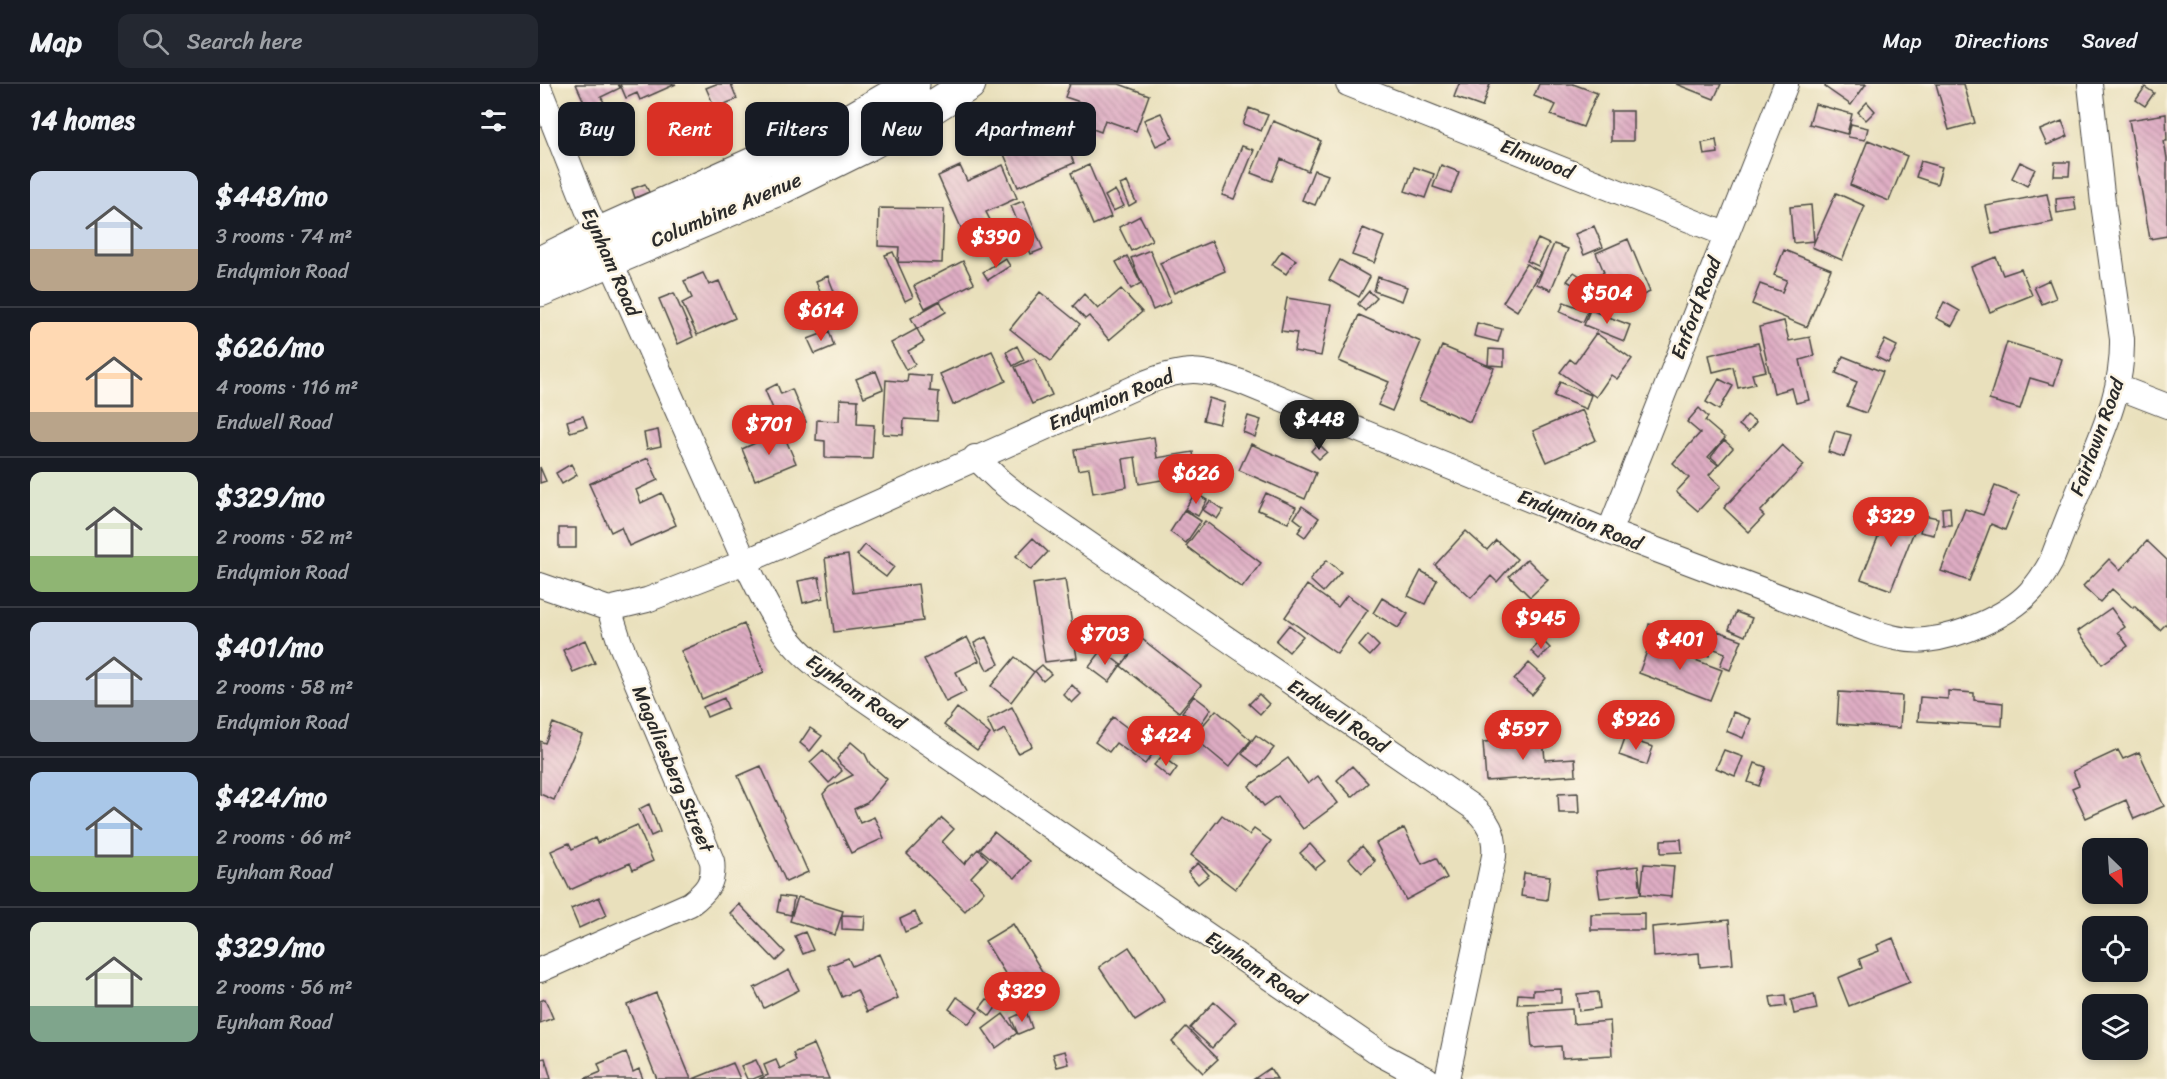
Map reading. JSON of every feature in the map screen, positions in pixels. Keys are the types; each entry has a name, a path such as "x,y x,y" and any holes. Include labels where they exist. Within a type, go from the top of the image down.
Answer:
{"main road":[{"name":"Columbine Avenue","path":"858,133 913,84"},
{"name":"Columbine Avenue","path":"540,263 603,247 858,133 909,122 969,84"},
{"name":"Columbine Avenue","path":"540,290 603,247"}],"street":[{"name":"Elmwood","path":"1348,84 1725,234"},
{"name":"Enford Road","path":"1610,532 1725,234 1786,84"},
{"name":"Fairlawn Road","path":"1924,640 1954,633 1995,617 2029,594 2041,579 2051,562 2107,422 2118,387 2122,366 2122,339 2103,203 2090,84"},
{"name":"Eynham Road","path":"540,90 603,247 745,562 784,635 819,668 1382,1055 1427,1079"},
{"name":"Endymion Road","path":"609,609 647,600 745,562 975,457 1147,382 1184,370 1204,370 1251,386 1610,532 1871,631 1890,637 1924,640"},
{"path":"2118,387 2167,406"},
{"name":"Endwell Road","path":"975,457 1016,494 1471,807 1488,825 1495,844 1494,856 1447,1079"},
{"path":"540,585 609,609"},
{"name":"Magaliesberg Street","path":"540,970 690,904 704,893 712,882 714,871 712,861 624,652 609,609"}],"building":[{"path":"576,84 618,84 620,88 601,97 604,102 584,102"},
{"path":"620,84 676,84 640,100 637,93 626,98"},
{"path":"716,84 731,84 737,99 730,102 712,102 706,88"},
{"path":"1070,84 1119,84 1149,95 1136,131 1105,120 1101,132 1096,130 1096,102 1080,102 1065,97"},
{"path":"1459,84 1490,84 1482,107 1454,97"},
{"path":"1539,84 1573,84 1597,93 1583,127 1551,115 1556,105 1534,96"},
{"path":"1676,84 1721,84 1714,99"},
{"path":"1826,84 1866,84 1851,105 1825,87"},
{"path":"1936,84 1964,84 1975,123 1949,130"},
{"path":"2145,87 2154,93 2145,106 2136,100"},
{"path":"1867,102 1875,111 1866,120 1858,112"},
{"path":"1815,104 1852,114 1847,134 1809,124"},
{"path":"1249,108 1268,115 1261,131 1243,124"},
{"path":"1611,111 1633,111 1633,141 1611,141"},
{"path":"1161,113 1173,138 1156,146 1144,120"},
{"path":"2166,114 2167,141 2164,141 2167,158 2167,236 2150,239 2129,120"},
{"path":"1273,121 1321,141 1308,171 1281,159 1272,181 1251,173"},
{"path":"2062,121 2068,136 2047,145 2040,130"},
{"path":"1851,124 1868,128 1865,140 1848,137"},
{"path":"1716,140 1718,153 1704,155 1702,143"},
{"path":"1868,140 1907,156 1889,201 1850,185"},
{"path":"1242,146 1254,150 1234,199 1222,195"},
{"path":"1005,156 1071,156 1074,163 1018,187"},
{"path":"1921,161 1942,167 1937,184 1916,177"},
{"path":"2020,162 2035,169 2027,186 2012,178"},
{"path":"2055,162 2070,162 2069,176 2054,176"},
{"path":"1003,165 1017,198 986,212 990,220 963,232 938,176 960,166 967,181"},
{"path":"1089,165 1111,217 1093,225 1071,173"},
{"path":"1441,165 1459,172 1451,193 1433,187"},
{"path":"1414,167 1434,174 1425,198 1405,191"},
{"path":"1314,170 1328,175 1315,205 1302,200"},
{"path":"1127,182 1136,202 1129,206 1120,185"},
{"path":"645,184 649,192 635,198 632,189"},
{"path":"1115,190 1124,206 1113,211 1105,196"},
{"path":"1836,193 1865,206 1842,260 1812,247"},
{"path":"2047,194 2053,222 1992,234 1986,206"},
{"path":"2074,197 2076,210 2057,213 2056,199"},
{"path":"1023,201 1043,249 1031,254 1011,206"},
{"path":"1811,205 1814,241 1793,243 1790,207"},
{"path":"879,208 944,209 942,263 898,262 899,247 878,246"},
{"path":"1140,216 1152,240 1131,251 1119,227"},
{"path":"1594,226 1603,247 1584,255 1575,234"},
{"path":"1363,228 1384,237 1374,263 1352,255"},
{"path":"1538,239 1549,244 1538,266 1527,261"},
{"path":"1628,239 1650,292 1605,311 1591,278 1604,272 1596,253"},
{"path":"1212,241 1225,271 1174,293 1160,263"},
{"path":"1554,244 1568,249 1551,290 1537,284"},
{"path":"1150,250 1171,302 1153,310 1131,258"},
{"path":"1784,250 1831,269 1807,327 1752,304 1760,284 1782,292 1787,280 1774,275"},
{"path":"1282,251 1296,260 1286,274 1272,265"},
{"path":"893,252 913,297 905,301 885,255"},
{"path":"1127,256 1141,283 1131,289 1116,262"},
{"path":"1996,257 2003,275 2021,269 2032,295 1990,312 1971,267"},
{"path":"1005,258 1010,266 988,280 983,272"},
{"path":"1340,260 1370,277 1359,297 1329,280"},
{"path":"963,261 974,283 925,308 914,286"},
{"path":"1526,264 1541,272 1517,311 1503,302"},
{"path":"1574,272 1583,278 1577,287 1567,281"},
{"path":"703,273 709,285 719,281 735,318 697,335 682,303 692,298 684,281"},
{"path":"828,276 835,294 823,299 816,281"},
{"path":"1378,277 1407,287 1402,301 1374,291"},
{"path":"2049,280 2056,298 2042,304 2034,287"},
{"path":"1121,289 1142,312 1109,340 1089,316 1085,319 1073,306 1084,294 1098,309"},
{"path":"1369,291 1377,298 1365,311 1358,304"},
{"path":"1040,292 1080,324 1051,361 1010,329"},
{"path":"674,293 693,337 678,344 659,299"},
{"path":"1287,298 1331,305 1321,356 1294,351 1297,333 1281,331"},
{"path":"940,301 946,312 917,329 911,318"},
{"path":"1564,302 1588,311 1583,322 1560,312"},
{"path":"1944,302 1960,311 1952,326 1936,318"},
{"path":"1590,310 1630,325 1624,341 1584,325"},
{"path":"1359,315 1421,342 1392,411 1378,405 1389,382 1339,361"},
{"path":"1784,321 1789,341 1810,337 1814,356 1800,360 1809,400 1796,403 1792,388 1774,393 1759,327"},
{"path":"1477,323 1502,329 1498,342 1474,336"},
{"path":"917,329 924,342 908,351 915,364 906,370 891,343"},
{"path":"829,331 834,346 815,354 808,339"},
{"path":"1596,333 1632,359 1617,379 1611,375 1596,397 1560,372 1570,359 1575,363"},
{"path":"1885,340 1897,346 1888,363 1876,357"},
{"path":"2007,342 2062,359 2054,385 2030,378 2020,409 1989,400"},
{"path":"1758,343 1766,371 1752,374 1755,384 1738,388 1733,367 1713,372 1709,355"},
{"path":"1017,346 1024,360 1013,366 1006,352"},
{"path":"1442,346 1494,368 1470,422 1419,400"},
{"path":"1489,349 1504,350 1504,366 1488,365"},
{"path":"992,351 1006,381 953,405 940,374"},
{"path":"1843,356 1883,372 1866,413 1847,406 1857,382 1836,373"},
{"path":"1035,358 1052,395 1032,404 1015,367"},
{"path":"876,371 883,389 864,397 856,379"},
{"path":"908,374 931,376 930,391 939,392 937,421 904,419 903,435 883,434 886,380 907,382"},
{"path":"1719,379 1733,386 1719,410 1706,402"},
{"path":"1560,382 1591,395 1586,409 1554,396"},
{"path":"777,384 781,394 792,389 806,422 783,432 765,390"},
{"path":"1209,398 1225,403 1219,424 1203,420"},
{"path":"840,399 858,400 857,424 874,425 872,459 825,458 825,441 816,440 817,420 839,421"},
{"path":"1699,408 1708,417 1705,421 1725,438 1708,457 1718,465 1709,475 1721,486 1698,511 1676,492 1689,478 1673,463 1700,433 1687,422"},
{"path":"1582,410 1596,440 1547,462 1533,431"},
{"path":"1747,415 1756,422 1748,432 1739,425"},
{"path":"583,416 587,427 570,432 567,421"},
{"path":"1248,416 1261,420 1255,437 1243,432"},
{"path":"658,430 661,446 647,449 644,433"},
{"path":"782,431 796,463 755,480 742,449"},
{"path":"1835,431 1851,435 1844,457 1828,452"},
{"path":"1154,437 1157,458 1193,452 1196,474 1139,484 1135,457 1123,459 1127,487 1093,493 1089,468 1078,470 1074,450"},
{"path":"1724,440 1733,448 1719,464 1711,457"},
{"path":"1318,443 1327,452 1319,459 1311,451"},
{"path":"1251,444 1316,473 1305,499 1239,470"},
{"path":"1782,445 1804,465 1760,512 1764,516 1749,532 1724,508"},
{"path":"648,458 658,480 636,490 641,503 662,493 676,525 629,546 621,527 611,532 589,484"},
{"path":"571,464 577,475 562,484 556,473"},
{"path":"540,467 546,481 540,483"},
{"path":"1995,486 2019,495 2005,530 1991,524 1969,581 1941,571 1965,509 1983,515"},
{"path":"1195,493 1207,500 1198,516 1185,509"},
{"path":"1266,493 1296,507 1288,523 1258,510"},
{"path":"1210,501 1223,510 1217,519 1203,510"},
{"path":"1891,505 1920,516 1891,590 1861,579"},
{"path":"1302,506 1319,518 1305,537 1298,532 1303,525 1294,518"},
{"path":"1950,507 1951,525 1943,525 1942,508"},
{"path":"1184,510 1201,521 1186,543 1170,532"},
{"path":"1924,515 1938,518 1934,535 1920,532"},
{"path":"1205,521 1261,563 1242,588 1186,546"},
{"path":"559,528 576,528 576,548 559,548"},
{"path":"1466,531 1487,550 1496,540 1517,559 1497,582 1491,576 1471,598 1435,565"},
{"path":"1033,538 1048,552 1031,570 1016,556"},
{"path":"2147,541 2167,560 2167,623 2160,630 2112,589 2100,602 2083,586 2109,559 2120,570"},
{"path":"865,545 894,567 886,577 857,555"},
{"path":"848,555 853,593 918,584 923,621 834,632 825,558"},
{"path":"1527,559 1548,580 1530,597 1509,576"},
{"path":"1327,560 1341,572 1323,592 1310,580"},
{"path":"1421,571 1437,580 1425,604 1408,596"},
{"path":"819,577 823,598 803,603 798,581"},
{"path":"1065,579 1077,658 1045,662 1033,584"},
{"path":"1307,585 1338,607 1347,595 1368,610 1337,654 1285,617"},
{"path":"1382,598 1408,614 1398,628 1373,613"},
{"path":"2111,608 2125,627 2118,632 2128,646 2102,664 2078,631"},
{"path":"1736,612 1752,618 1745,636 1729,629"},
{"path":"744,624 764,672 702,699 681,651"},
{"path":"1649,624 1664,627 1661,641 1646,638"},
{"path":"1289,625 1303,636 1289,652 1276,641"},
{"path":"1718,631 1742,640 1730,670 1720,666 1725,653 1712,648 1709,656 1702,653 1706,642 1713,645"},
{"path":"1368,635 1379,646 1370,656 1359,646"},
{"path":"967,637 979,661 956,672 966,692 946,702 924,659"},
{"path":"986,637 999,664 987,670 974,643"},
{"path":"1142,639 1201,685 1179,712 1121,666"},
{"path":"585,640 595,663 573,672 563,650"},
{"path":"1542,640 1550,648 1539,659 1531,651"},
{"path":"1650,643 1722,670 1710,700 1639,673"},
{"path":"1102,650 1121,665 1109,682 1089,667"},
{"path":"1015,657 1034,672 1011,702 991,686"},
{"path":"1529,663 1546,678 1532,695 1514,680"},
{"path":"1042,665 1051,674 1043,681 1035,671"},
{"path":"1072,685 1081,694 1072,703 1063,694"},
{"path":"1948,691 1974,693 1974,700 2003,703 2002,726 1918,721 1920,697 1948,699"},
{"path":"1839,692 1902,696 1900,728 1837,724"},
{"path":"1259,694 1269,704 1260,714 1249,704"},
{"path":"1194,696 1211,709 1200,725 1182,712"},
{"path":"724,698 728,708 707,717 703,707"},
{"path":"1012,707 1032,746 1018,753 1005,729 994,735 987,720"},
{"path":"957,708 990,734 977,750 944,725"},
{"path":"1216,710 1251,740 1229,767 1193,737"},
{"path":"1733,712 1751,719 1743,738 1726,731"},
{"path":"1183,714 1192,720 1171,752 1162,746"},
{"path":"1113,717 1145,741 1153,731 1164,739 1145,764 1116,743 1109,752 1095,742"},
{"path":"553,723 582,735 554,800 540,794 540,741 545,743"},
{"path":"810,728 822,736 810,751 800,743"},
{"path":"1256,735 1274,748 1259,767 1242,754"},
{"path":"1543,738 1545,760 1575,758 1576,775 1486,781 1483,742"},
{"path":"1625,738 1653,747 1647,765 1619,755"},
{"path":"851,742 887,779 867,803 854,809 860,823 874,817 884,838 851,853 823,794 829,787 853,775 837,759"},
{"path":"823,750 842,771 829,783 810,762"},
{"path":"1724,750 1743,757 1735,776 1716,768"},
{"path":"2118,750 2123,759 2139,752 2164,806 2134,819 2126,800 2086,818 2072,788 2079,785 2073,771"},
{"path":"1162,756 1177,768 1170,778 1154,765"},
{"path":"1288,758 1308,784 1318,776 1338,803 1303,829 1278,796 1264,806 1249,786"},
{"path":"1755,763 1766,767 1759,786 1748,782"},
{"path":"761,766 808,872 786,882 738,776"},
{"path":"1352,766 1368,783 1352,797 1337,780"},
{"path":"1578,793 1579,813 1559,813 1558,794"},
{"path":"649,804 660,832 651,836 639,809"},
{"path":"1222,815 1249,835 1254,829 1271,841 1235,889 1191,855"},
{"path":"942,818 954,829 942,842 964,864 978,849 988,859 971,877 984,891 965,911 907,854"},
{"path":"637,825 653,861 633,870 630,863 570,890 551,851 569,843 572,849 595,838 597,843"},
{"path":"1404,828 1422,864 1436,858 1447,878 1406,900 1376,843"},
{"path":"994,832 1030,861 1015,878 980,849"},
{"path":"1681,839 1682,852 1661,853 1661,840"},
{"path":"1310,844 1325,861 1315,869 1300,853"},
{"path":"1362,846 1375,861 1362,873 1349,859"},
{"path":"1198,863 1209,875 1198,884 1188,872"},
{"path":"1644,864 1674,866 1671,897 1641,894"},
{"path":"1638,866 1641,894 1600,898 1596,871"},
{"path":"1524,873 1550,876 1547,900 1521,896"},
{"path":"780,896 794,898 791,915 777,912"},
{"path":"599,897 607,915 579,928 571,909"},
{"path":"798,897 843,911 835,935 790,921"},
{"path":"739,904 785,952 776,961 730,913"},
{"path":"915,912 921,925 905,932 900,919"},
{"path":"1644,913 1644,930 1591,930 1591,914"},
{"path":"842,915 865,916 864,930 842,929"},
{"path":"1729,920 1733,964 1700,967 1699,953 1654,957 1652,927"},
{"path":"1013,924 1053,989 1025,1006 985,941"},
{"path":"805,932 813,950 803,954 795,936"},
{"path":"1893,938 1910,982 1849,1006 1838,978 1862,968 1859,959 1879,951 1877,945"},
{"path":"1129,947 1165,1002 1135,1021 1099,967"},
{"path":"879,954 898,998 867,1012 857,990 842,997 828,966 848,958 852,966"},
{"path":"789,970 799,990 764,1008 754,988"},
{"path":"1561,989 1561,1003 1517,1004 1518,994 1533,995 1533,990"},
{"path":"1598,992 1600,1008 1579,1011 1577,994"},
{"path":"656,993 691,1079 657,1079 627,1005"},
{"path":"1814,994 1817,1009 1794,1014 1791,1000"},
{"path":"1785,995 1786,1006 1772,1008 1770,997"},
{"path":"957,997 978,1012 969,1024 949,1009"},
{"path":"545,999 553,1018 540,1023 540,1001"},
{"path":"987,999 997,1006 990,1016 980,1008"},
{"path":"1214,1002 1236,1022 1212,1048 1190,1028"},
{"path":"1572,1009 1573,1024 1610,1021 1612,1055 1562,1058 1561,1046 1532,1048 1529,1012"},
{"path":"1026,1011 1032,1028 1018,1034 1011,1018"},
{"path":"1003,1014 1017,1033 996,1048 983,1029"},
{"path":"1186,1027 1218,1059 1203,1073 1172,1042"},
{"path":"814,1044 829,1079 759,1079 768,1075 764,1065 776,1060 780,1069 796,1061 793,1053"},
{"path":"1065,1051 1069,1064 1057,1067 1053,1054"},
{"path":"626,1052 633,1072 639,1069 643,1079 584,1079 601,1072 598,1064"},
{"path":"545,1058 551,1079 540,1079 540,1059"},
{"path":"756,1060 763,1075 747,1079 741,1066"},
{"path":"733,1063 740,1079 693,1079"},
{"path":"1270,1068 1277,1079 1254,1079"}]}
